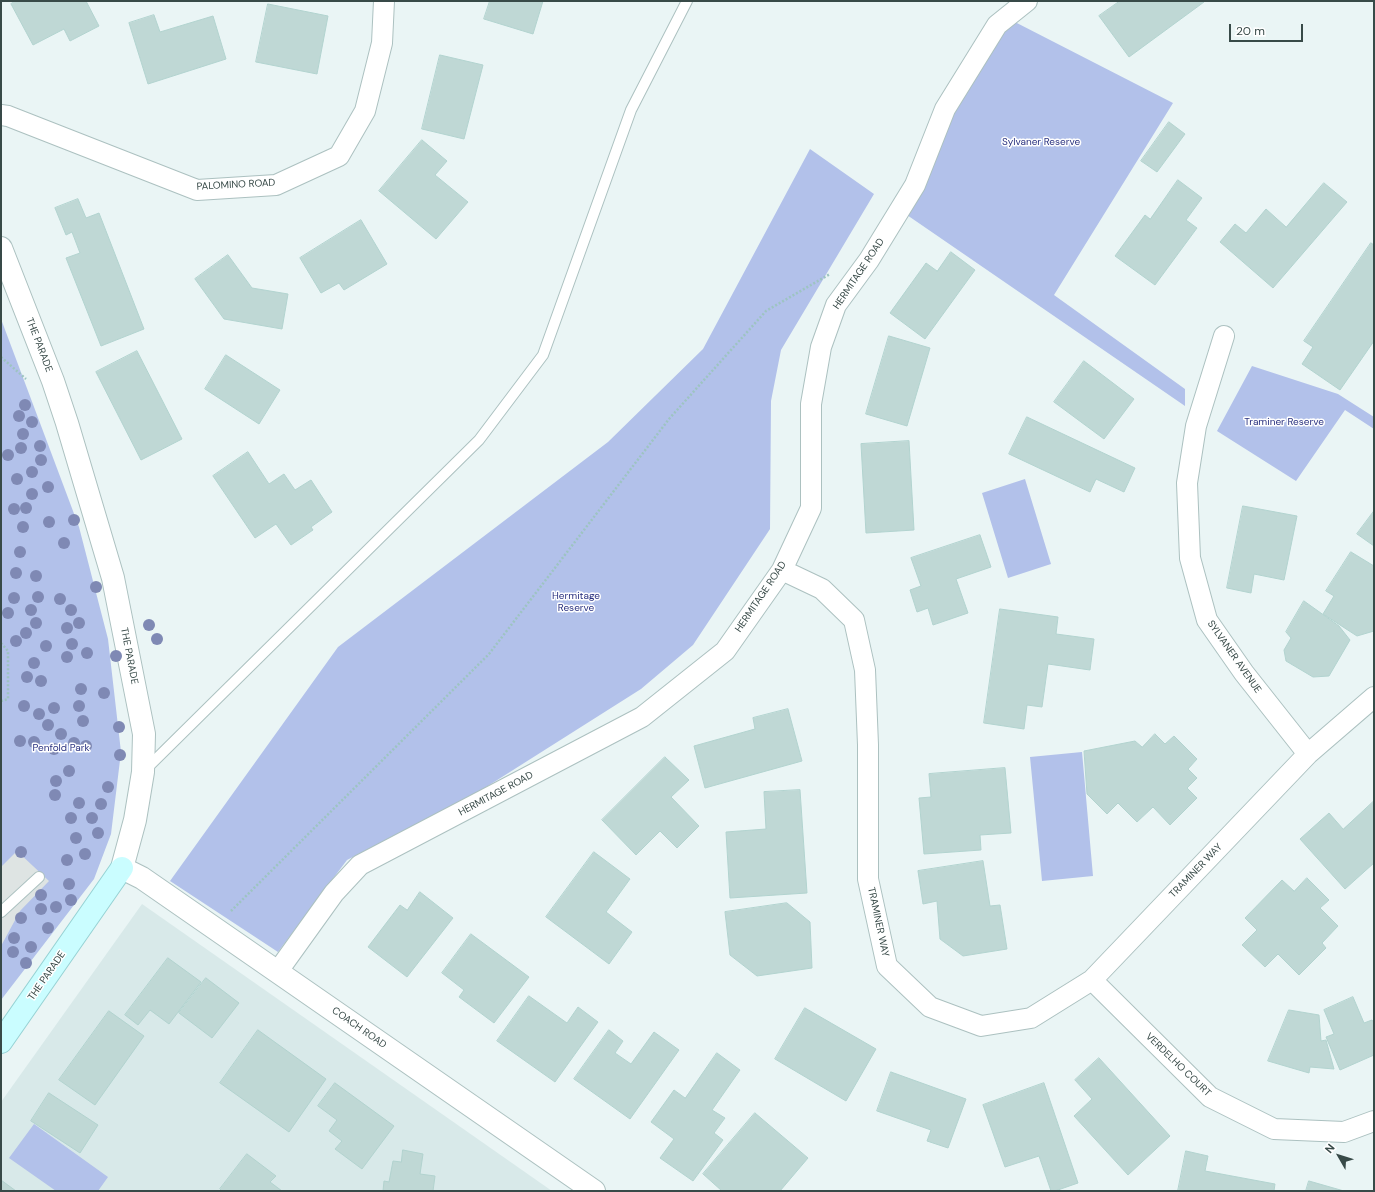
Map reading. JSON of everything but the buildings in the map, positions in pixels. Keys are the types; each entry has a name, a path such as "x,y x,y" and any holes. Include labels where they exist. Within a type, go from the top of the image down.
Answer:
{"main road":[{"name":"THE PARADE","path":"1,1042 122,868"}],"street":[{"name":"PALOMINO ROAD","path":"1,115 8,116 198,190 276,185 339,156 365,111 382,43 384,1"},
{"name":"HERMITAGE ROAD","path":"278,971 334,893 360,865 642,717 725,651 782,570 811,508 811,404 821,347 836,305 870,260 915,185 945,109 997,25 1027,1"},
{"name":"THE PARADE","path":"1,248 53,381 113,578 144,734 143,772 135,820 122,868"},
{"name":"SYLVANER AVENUE","path":"1224,336 1196,426 1187,483 1190,558 1207,620 1244,673 1308,754"},
{"name":"TRAMINER WAY","path":"782,570 822,588 854,620 865,670 868,744 868,879 887,966 930,1007 981,1026 1031,1018 1092,980 1308,754 1374,697"},
{"name":"COACH ROAD","path":"122,868 142,878 214,929 278,971 594,1191"},
{"name":"VERDELHO COURT","path":"1092,980 1210,1097 1274,1129 1344,1132 1374,1121"}],"lane":[{"path":"143,772 479,440 543,355 631,110 687,1"},
{"path":"1,912 39,877"}],"path":[{"path":"214,929 489,654 669,419 766,311 832,273"},
{"path":"1,643 8,651 8,699 1,702"}],"shaded area":[{"path":"17,851 49,881 20,911 1,946 1,867"},
{"path":"142,904 552,1191 1,1191 1,1102"}],"green space":[{"name":"Sylvaner Reserve","path":"1011,20 1173,103 1054,295 1185,389 1185,406 907,215 967,78"},
{"name":"Hermitage Reserve","path":"810,149 874,194 781,350 771,401 770,529 693,645 641,689 472,796 347,860 278,952 170,881 338,647 608,442 703,349"},
{"name":"Penfold Park","path":"1,319 79,527 108,639 121,752 111,834 94,879 1,1000"},
{"name":"Traminer Reserve","path":"1252,366 1338,394 1374,417 1374,429 1345,410 1296,481 1217,431"},
{"path":"1025,479 1051,564 1008,578 982,493"},
{"path":"1082,752 1093,876 1042,881 1030,757"},
{"path":"34,1124 108,1177 98,1191 56,1191 9,1158"}]}
